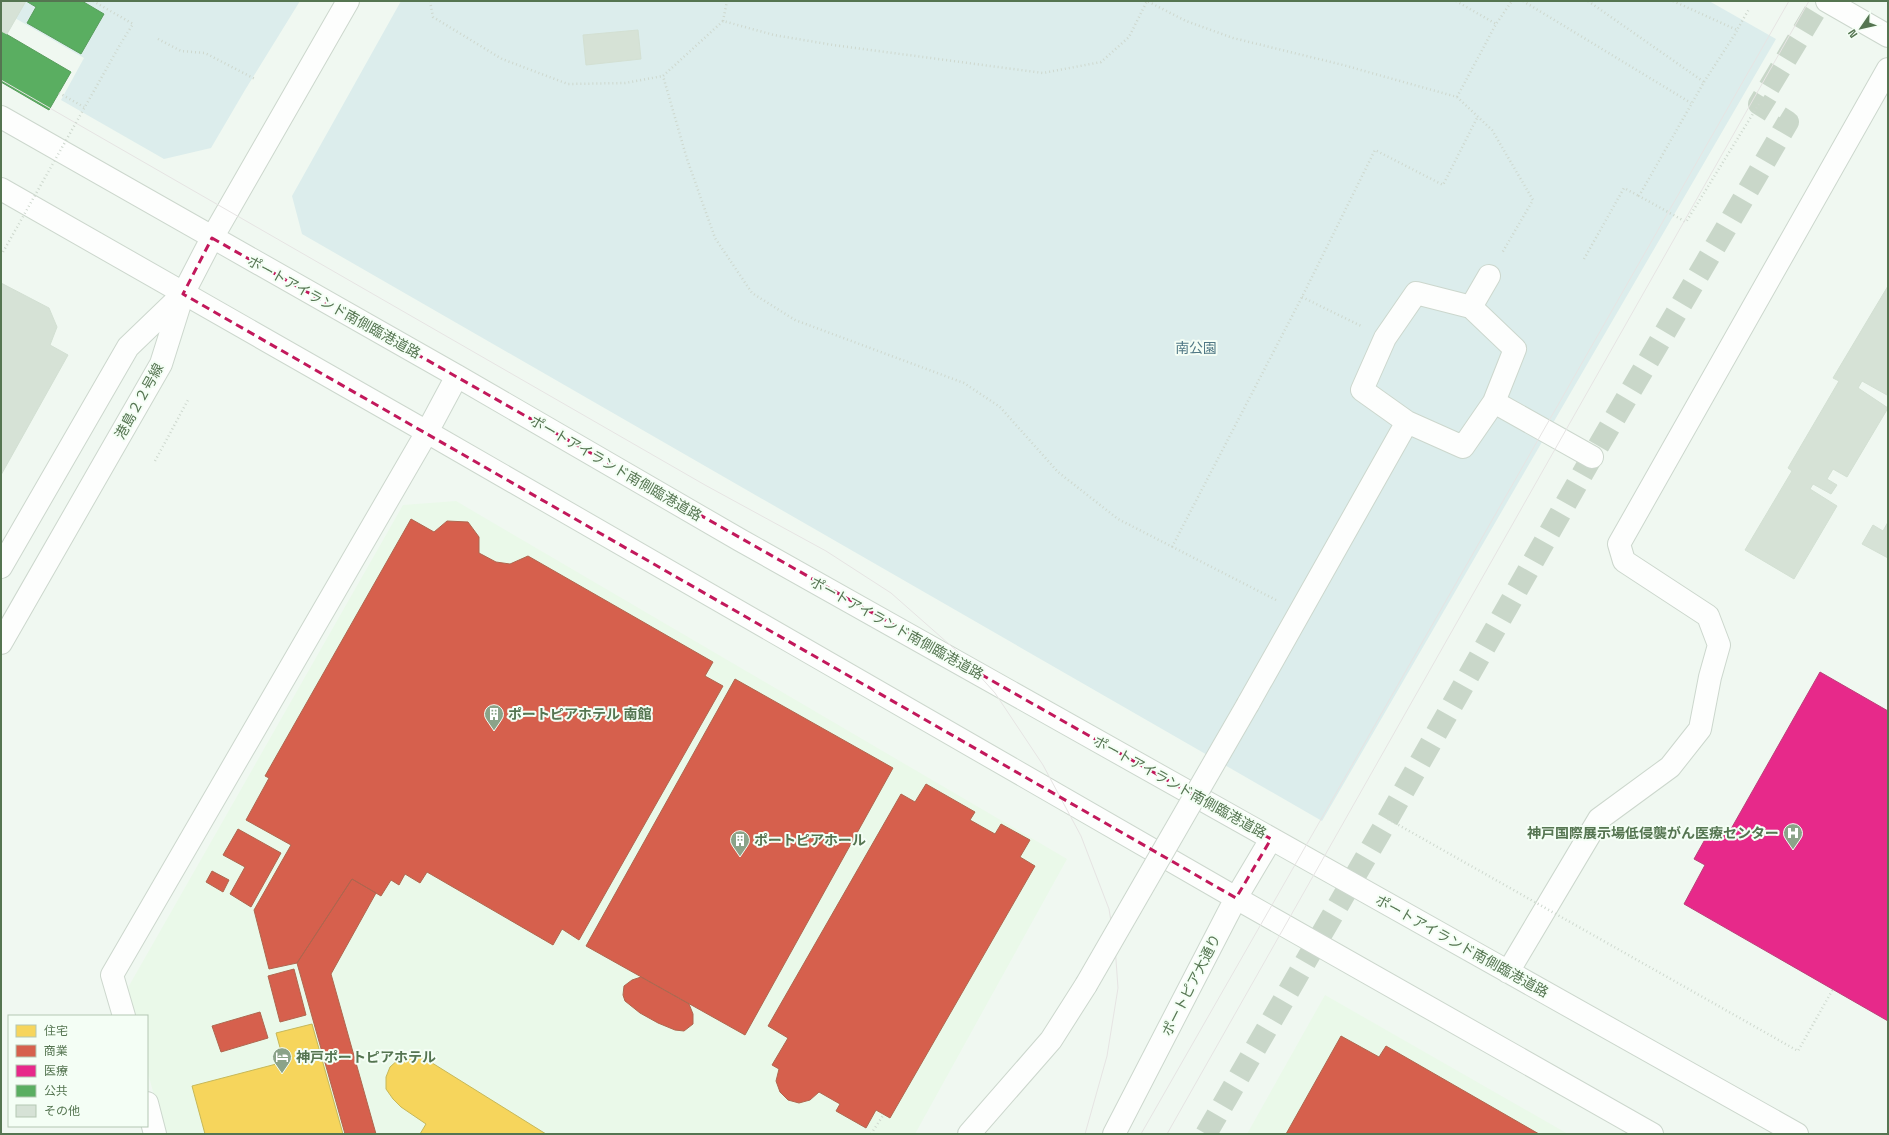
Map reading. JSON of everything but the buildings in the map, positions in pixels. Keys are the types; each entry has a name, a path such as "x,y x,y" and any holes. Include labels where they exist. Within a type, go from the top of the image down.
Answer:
{"street":[{"path":"1,567 128,347 183,294 212,238 348,1"},
{"path":"1827,1 1888,36"},
{"path":"1508,972 1599,819 1670,766 1700,729 1710,676 1719,645 1708,616 1624,561 1619,544 1888,69"},
{"name":"ポートアイランド南側臨港道路","path":"1,117 457,376 747,544 1796,1134"},
{"path":"1,189 427,432 1236,898 1652,1134"},
{"path":"1471,307 1489,276"},
{"path":"1416,293 1471,307 1515,350 1494,402 1463,447 1407,422 1362,390 1385,338 1416,293"},
{"name":"港島２２号線","path":"1,643 9,612 161,364 183,294"},
{"path":"124,1015 112,975 427,432 457,376"},
{"path":"1494,402 1592,457"},
{"path":"969,1134 1051,1040 1086,985 1248,704 1407,422"},
{"name":"ポートピア大通り","path":"1114,1134 1236,898 1271,838"},
{"path":"148,1107 155,1134"}],"path":[{"path":"3,252 84,107 133,24 93,1"},
{"path":"430,1 433,17 502,59 568,84 625,83 662,76 723,21 728,1"},
{"path":"723,21 774,35 833,45 1043,72 1101,62 1129,37 1147,1 1186,21 1233,38 1343,65 1457,97 1492,130 1534,200 1511,237"},
{"path":"1456,1 1496,24"},
{"path":"1457,97 1496,24 1512,1"},
{"path":"1523,1 1691,103"},
{"path":"1588,1 1704,82"},
{"path":"1673,1 1737,30"},
{"path":"1639,196 1691,103 1749,9"},
{"path":"158,39 181,51 206,53 255,79"},
{"path":"662,76 686,159 715,238 752,292 795,320 964,383 1000,407 1058,472 1118,519 1299,612"},
{"path":"59,93 84,107"},
{"path":"1584,259 1624,188 1686,222 1759,104"},
{"path":"1172,547 1302,297 1375,150 1442,185 1478,116"},
{"path":"1302,297 1385,338"},
{"path":"154,461 188,400"},
{"path":"1388,819 1798,1051 1832,989"},
{"path":"872,1134 884,1114"}],"highlighted area":[{"path":"212,238 1271,839 1236,898 183,294"}],"shaded area":[{"path":"456,501 1067,859 915,1134 165,1134 148,1074 148,1015 132,1015 126,991 403,505"},
{"path":"1325,995 1568,1134 1247,1134"}],"green space":[{"path":"1,1 300,1 211,148 164,159 61,100 84,58 1,10"},
{"name":"南公園","path":"401,1 1709,1 1776,39 1322,821 302,234 292,196"}],"tunnel":[{"path":"1206,1134 1388,819 1592,457 1788,122 1759,104 1821,1"}],"tram line":[{"path":"1141,1134 1789,1"},
{"path":"1167,1134 1809,1"},
{"path":"1,80 705,485 826,551 891,593 958,652 995,693 1043,765 1081,836 1109,909 1115,946 1118,988 1107,1056 1085,1134"}],"place":[{"name":"ポートピアホテル 南館","path":"494,731"},
{"name":"神戸国際展示場低侵襲がん医療センター","path":"1793,850"},
{"name":"ポートピアホール","path":"740,857"},
{"name":"神戸ポートピアホテル","path":"282,1074"}]}
